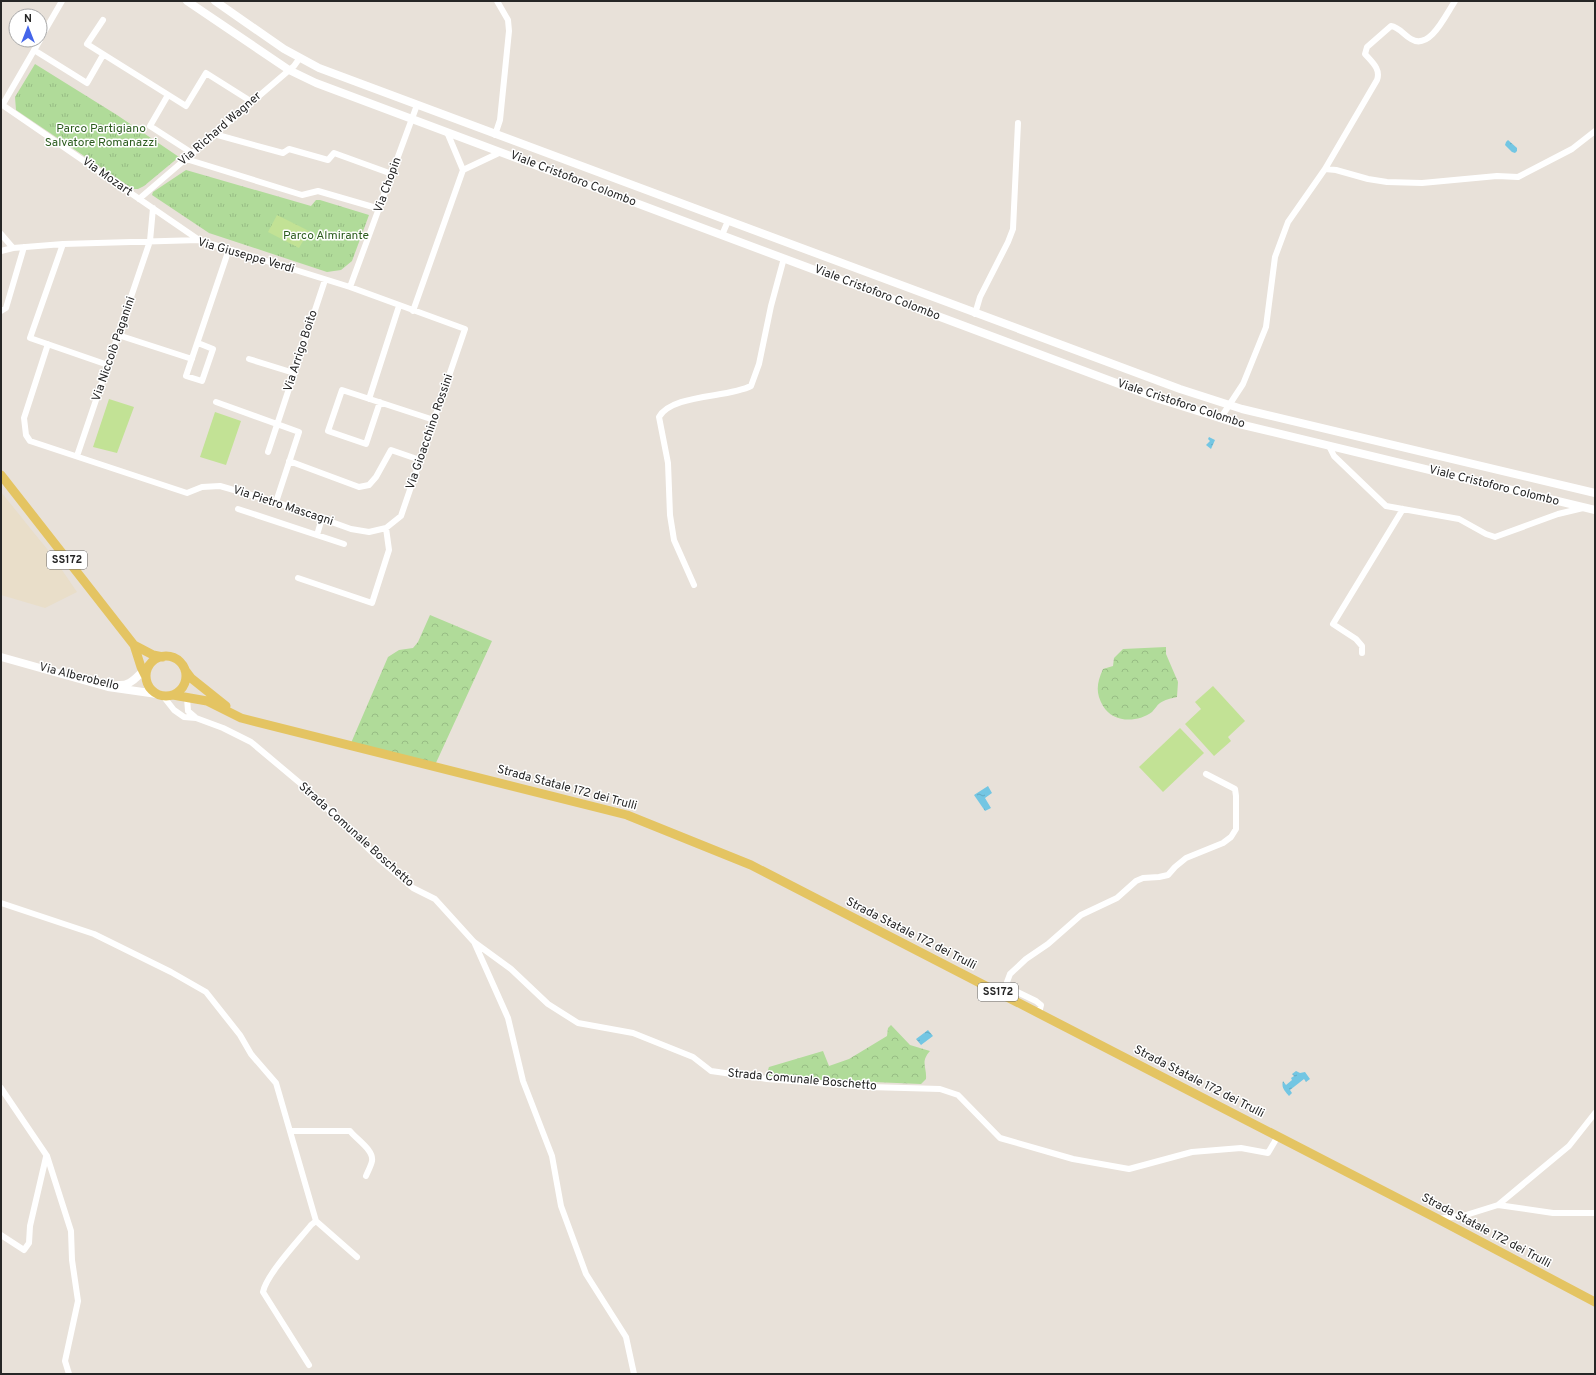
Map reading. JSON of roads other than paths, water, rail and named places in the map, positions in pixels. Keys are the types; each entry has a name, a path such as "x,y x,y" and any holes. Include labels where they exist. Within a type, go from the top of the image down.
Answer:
{"main road":[{"name":"Viale Cristoforo Colombo","path":"187,1 289,70 316,83 1159,399 1220,419 1595,510"},
{"name":"Viale Cristoforo Colombo","path":"216,1 299,59 341,77 1180,389 1228,405 1595,493"},
{"name":"SS172","path":"1,475 134,645 153,655 163,657"},
{"path":"134,645 150,687 160,695 173,695 185,684"},
{"name":"Via Alberobello","path":"1,657 108,686 160,695"},
{"path":"103,684 128,684 144,672 151,663 163,657 170,657 176,659 182,664 191,678 241,718"},
{"path":"185,670 187,698"},
{"name":"Strada Statale 172 dei Trulli","path":"173,695 207,701 241,718 627,815 751,865 1278,1136 1595,1302"}],"street":[{"path":"48,26 62,1"},
{"path":"495,135 500,120 509,31 508,20 496,1"},
{"path":"1220,419 1243,384 1266,327 1274,257 1288,222 1325,169 1377,80 1378,76 1375,66 1365,54 1367,47 1391,26 1417,42 1424,42 1430,38 1455,1"},
{"path":"103,20 87,44 186,106 206,73 252,102"},
{"path":"2,104 34,50 87,83 104,55"},
{"name":"Via Richard Wagner","path":"139,199 289,70 299,59"},
{"path":"168,95 150,126 192,153"},
{"name":"Via Mozart","path":"2,104 199,240"},
{"name":"Via Chopin","path":"350,287 380,209 417,105"},
{"path":"976,314 980,297 1013,229 1018,123"},
{"path":"1325,169 1336,170 1386,182 1422,183 1497,176 1518,176 1572,149 1595,131"},
{"path":"413,311 463,170 447,132"},
{"path":"214,134 283,153 289,149 328,160 334,154 392,174"},
{"path":"463,170 501,152"},
{"path":"186,159 302,195 318,191 380,209"},
{"name":"Via Niccolò Paganini","path":"77,456 150,241 153,208"},
{"path":"722,235 728,221"},
{"path":"1,234 13,248"},
{"name":"Via Giuseppe Verdi","path":"1,251 13,248 63,244 199,240 350,287 465,329"},
{"path":"63,244 30,338 108,365"},
{"path":"1,311 6,308 24,247"},
{"path":"198,343 214,349 202,381 186,376 229,249"},
{"path":"694,585 674,540 670,515 668,463 659,417 662,411 689,400 744,390 751,386 759,364 771,306 784,258"},
{"name":"Via Arrigo Boito","path":"268,452 325,280"},
{"path":"369,399 399,306"},
{"name":"Via Gioacchino Rossini","path":"386,528 401,516 465,329"},
{"path":"118,335 192,359"},
{"name":"Via Pietro Mascagni","path":"48,344 24,418 26,435 30,441 187,493 202,487 220,486 276,502 351,529 369,532 386,528"},
{"path":"249,359 294,373"},
{"path":"380,402 366,444 328,430 342,390 380,402 434,420"},
{"path":"216,402 278,423 299,432 276,502"},
{"path":"1328,446 1334,456 1386,506 1459,519 1486,534 1495,537 1558,514 1584,508"},
{"path":"290,461 359,487 369,485 376,477 392,450 420,460"},
{"path":"238,509 344,544"},
{"path":"1362,653 1362,646 1356,639 1332,624 1403,509"},
{"path":"316,535 322,518"},
{"path":"298,578 372,603 390,550 386,528"},
{"name":"Strada Comunale Boschetto","path":"160,695 174,710 184,717 196,718 223,728 251,742 307,789 380,860 413,888 435,899 474,942 511,970 548,1004 578,1023 633,1033 693,1057 711,1070 767,1079 861,1086 940,1088 958,1095 1000,1138 1073,1159 1129,1169 1192,1152 1241,1148 1268,1153 1278,1136"},
{"path":"187,698 188,711 196,718"},
{"path":"1039,1013 1041,1005 1009,988 1007,982 1010,974 1026,958 1048,944 1081,915 1117,898 1136,881 1143,878 1168,875 1186,858 1223,843 1231,837 1236,829 1235,790 1206,774"},
{"path":"1,903 94,934 171,972 206,992 240,1035 251,1054 276,1083 316,1221 357,1257"},
{"path":"474,942 508,1018 523,1081 552,1156 561,1206 586,1274 626,1337 634,1374"},
{"path":"1,1088 47,1156 71,1231 72,1260 78,1301 65,1361 69,1374"},
{"path":"1438,1219 1466,1215 1498,1205 1569,1146 1595,1113"},
{"path":"290,1131 350,1131 368,1149 372,1156 372,1162 366,1176"},
{"path":"1,1235 24,1250 29,1243 30,1226 47,1156"},
{"path":"1498,1205 1553,1213 1595,1213"},
{"path":"309,1365 263,1292 264,1285 277,1267 310,1225 316,1221"}],"water":[{"path":"1508,140 1517,148 1515,153 1505,145"},
{"path":"1209,437 1215,440 1211,449 1206,445 1210,441 1208,439"},
{"path":"988,786 992,793 985,798 991,808 985,811 974,795"},
{"path":"928,1030 933,1036 921,1045 916,1039"},
{"path":"1296,1071 1300,1073 1305,1072 1310,1079 1306,1082 1304,1079 1290,1090 1292,1093 1289,1096 1283,1088 1283,1081 1286,1085 1292,1080 1291,1078 1294,1076 1292,1074"}],"park label":[{"name":"Parco Partigiano Salvatore Romanazzi","path":"101,136"},
{"name":"Parco Almirante","path":"326,236"}]}
